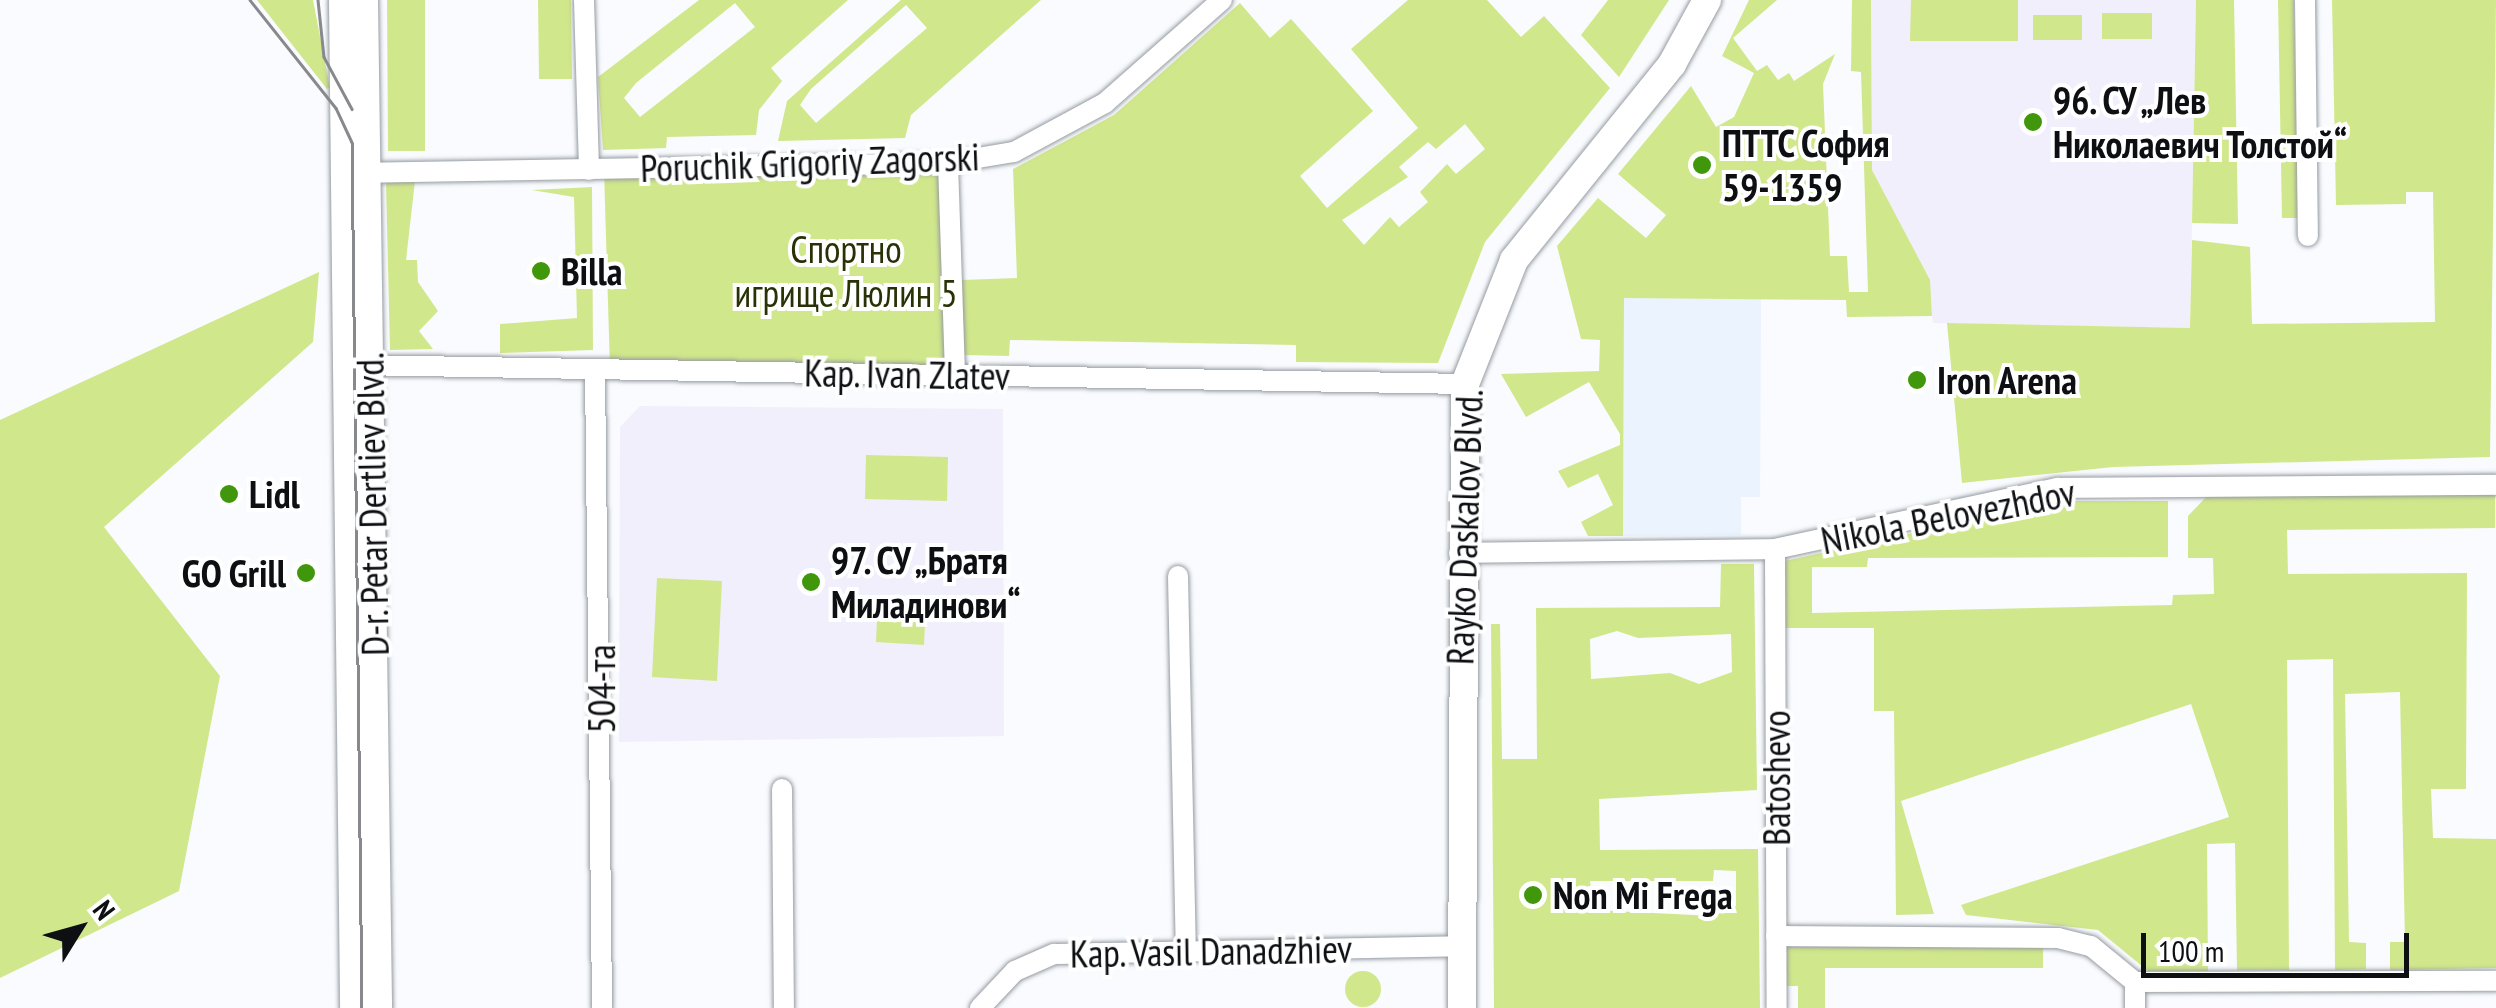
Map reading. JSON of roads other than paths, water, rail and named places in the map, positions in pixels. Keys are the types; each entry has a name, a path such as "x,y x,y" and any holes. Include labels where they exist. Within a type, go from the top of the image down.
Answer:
{"main road":[{"name":"D-r. Petar Dertliev Blvd.","path":"343,0 358,173"},
{"name":"D-r. Petar Dertliev Blvd.","path":"364,0 358,173 360,365 378,1008"},
{"name":"Rayko Daskalov Blvd.","path":"1462,1008 1459,553 1464,384 1514,260 1672,64 1707,0"},
{"name":"D-r. Petar Dertliev Blvd.","path":"354,1008 360,365"}],"street":[{"path":"584,0 588,170"},
{"name":"Poruchik Grigoriy Zagorski","path":"358,173 948,163 1014,152 1066,128 1222,0"},
{"path":"2305,0 2308,236"},
{"path":"948,163 954,375"},
{"name":"Kap. Ivan Zlatev","path":"360,365 1464,384"},
{"name":"504-та","path":"596,369 602,1008"},
{"name":"Nikola Belovezhdov","path":"1459,553 1775,548 2057,488 2496,484"},
{"name":"Batoshevo","path":"1775,548 1777,1008"},
{"path":"1178,576 1186,950"},
{"path":"782,789 784,1008"},
{"path":"1776,936 2058,938 2090,946 2135,982 2496,982"},
{"name":"Kap. Vasil Danadzhiev","path":"980,1008 1015,972 1054,954 1462,946"},
{"path":"2135,982 2135,1008"}],"tram line":[{"path":"250,0 336,108 352,142 362,1008"},
{"path":"318,0 324,57 352,109"}],"place":[{"name":"96. СУ „Лев Николаевич Толстой“","path":"2033,122"},
{"name":"ПТТС София 59-1359","path":"1702,165"},
{"name":"Billa","path":"541,271"},
{"name":"Iron Arena","path":"1917,380"},
{"name":"Lidl","path":"229,494"},
{"name":"GO Grill","path":"306,573"},
{"name":"97. СУ „Братя Миладинови“","path":"811,582"},
{"name":"Non Mi Frega","path":"1533,895"}],"park label":[{"name":"Спортно игрище Люлин 5","path":"846,271"}]}
